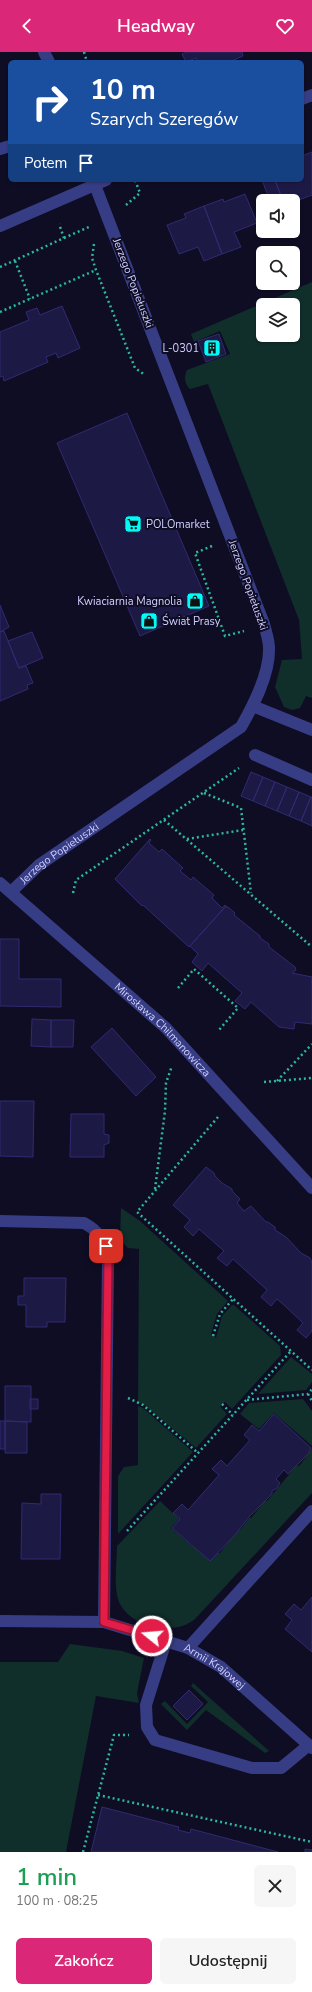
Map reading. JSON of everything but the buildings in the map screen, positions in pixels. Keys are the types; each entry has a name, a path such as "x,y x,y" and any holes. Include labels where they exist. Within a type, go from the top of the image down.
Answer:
{"street":[{"path":"0,226 94,182"},
{"name":"Jerzego Popiełuszki","path":"12,892 39,865 153,786 226,739 240,727 253,706 265,674 269,649 264,624 94,182"},
{"path":"253,706 312,730"},
{"path":"255,755 312,780"},
{"name":"Mirosława Chilmanowicza","path":"0,883 166,1028 312,1188"},
{"path":"0,1221 84,1223 93,1228 102,1238 106,1246 108,1258 104,1622"},
{"path":"188,1648 312,1511"},
{"name":"Armii Krajowej","path":"0,1621 104,1622 188,1648 221,1667 310,1746"},
{"path":"166,1641 146,1705 147,1727 156,1740 252,1768 281,1768 310,1746"}],"path":[{"path":"89,227 92,233"},
{"path":"95,239 92,258 96,270 135,368 150,380"},
{"path":"15,261 30,299"},
{"path":"0,312 96,270"},
{"path":"213,545 195,553 225,636 246,630 247,636"},
{"path":"73,893 76,880 241,767 226,739"},
{"path":"204,793 241,808 251,894"},
{"path":"164,820 312,947"},
{"path":"186,839 243,830"},
{"path":"178,988 194,969 238,1008 219,1030"},
{"path":"277,1081 312,1044"},
{"path":"155,1191 165,1111 166,1083 173,1064"},
{"path":"264,1082 312,1078"},
{"path":"220,1115 137,1212 312,1370"},
{"path":"213,1336 220,1314 233,1299"},
{"path":"105,1556 291,1351"},
{"path":"106,1387 142,1405 198,1454"},
{"path":"246,1400 308,1394 312,1389"},
{"path":"308,1394 312,1401"},
{"path":"222,1404 233,1415"},
{"path":"83,1852 114,1735 152,1734"},
{"path":"98,1795 312,1842"}],"green space":[{"path":"312,282 312,698 306,696 300,708 292,710 284,707 275,687 282,660 302,659 299,620 208,384 190,389 185,380 187,370 230,354 220,331 194,342 191,334 256,306 256,342 300,342 300,298 275,298 293,290 300,290 300,287"},
{"path":"121,1208 140,1221 228,1301 217,1314 211,1334 216,1338 222,1316 232,1305 234,1305 280,1346 281,1355 232,1409 225,1402 220,1406 227,1414 196,1448 143,1404 138,1402 139,1249 128,1248 120,1240"},
{"path":"291,1357 312,1374 312,1382 306,1390 258,1394"},
{"path":"303,1399 312,1411 312,1446 274,1413 259,1429 240,1414 249,1403"},
{"path":"138,1406 143,1408 193,1452 118,1534 118,1476 124,1467 138,1465"},
{"path":"312,1449 312,1493 195,1619 176,1627 153,1627 133,1618 125,1611 119,1602 116,1589 117,1546 160,1501 179,1519 171,1528 210,1561 217,1553 220,1553 233,1535 241,1529 265,1501 267,1501 296,1466 299,1466"},
{"path":"70,1644 122,1651 144,1658 137,1693 139,1703 96,1696 66,1852 0,1852 0,1662 58,1662"},
{"path":"193,1683 269,1751 265,1753 206,1710 187,1730 161,1704 165,1701 187,1724 208,1702 191,1686"}],"place":[{"name":"L-0301","path":"212,348"},
{"name":"POLOmarket","path":"133,524"},
{"name":"Kwiaciarnia Magnolia","path":"195,601"},
{"name":"Świat Prasy","path":"149,621"}],"route":[{"path":"106,1246 108,1258 104,1622 152,1636"}]}
